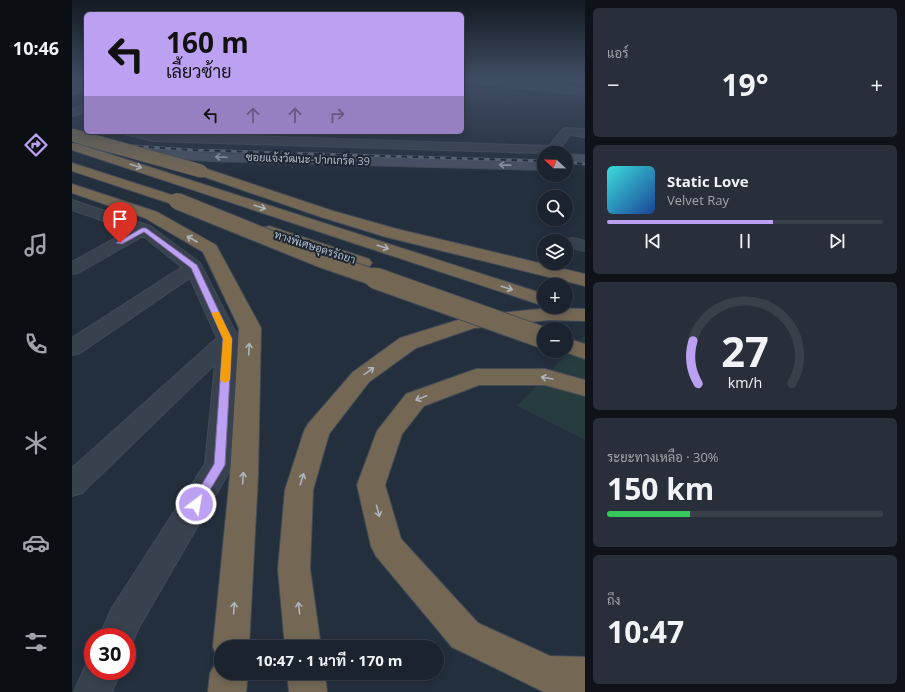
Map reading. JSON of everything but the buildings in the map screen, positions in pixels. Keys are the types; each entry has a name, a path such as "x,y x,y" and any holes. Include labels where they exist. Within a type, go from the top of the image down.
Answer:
{"highway":[{"path":"72,136 202,171 292,190 398,222 537,256"},
{"name":"ทางพิเศษอุดรรัถยา","path":"72,146 537,298"},
{"name":"ทางพิเศษอุดรรัถยา","path":"72,167 537,322"},
{"path":"202,171 327,214 392,233 585,280"},
{"path":"177,201 323,260 537,336"},
{"path":"74,203 150,215 210,249 250,328 244,475 232,640"},
{"path":"573,265 585,268"},
{"path":"573,310 585,314"},
{"path":"302,640 294,569 299,490 317,431 361,377 408,343 471,322 549,314 585,314"},
{"path":"573,334 585,338"},
{"path":"573,348 585,352"},
{"path":"585,388 545,377 476,378 415,400 390,431 371,484 387,546 465,635 549,675 585,676"},
{"path":"227,692 228,680"},
{"path":"307,680 308,692"}],"main road":[{"name":"ซอยแจ้งวัฒนะ-ปากเกร็ด 39","path":"72,136 202,146 537,156"},
{"name":"ซอยแจ้งวัฒนะ-ปากเกร็ด 39","path":"72,146 209,157 537,166"},
{"path":"573,158 585,159"},
{"path":"573,168 585,169"}],"street":[{"path":"158,134 553,150 567,131 585,133"},
{"path":"74,203 144,229 194,267 228,339 220,465 124,620 121,628"},
{"path":"72,269 144,229"},
{"path":"72,348 194,267"},
{"path":"72,485 228,339"},
{"path":"93,692 98,680"}],"green space":[{"path":"585,335 585,440 517,406 563,358 573,358 573,348"}],"railway":[{"path":"72,142 192,150 537,161"},
{"path":"573,163 585,164"}],"slow traffic":[{"path":"216,314 228,339 225,380"}],"route":[{"path":"120,243 144,229 194,267 228,339 220,465 196,504"}]}
